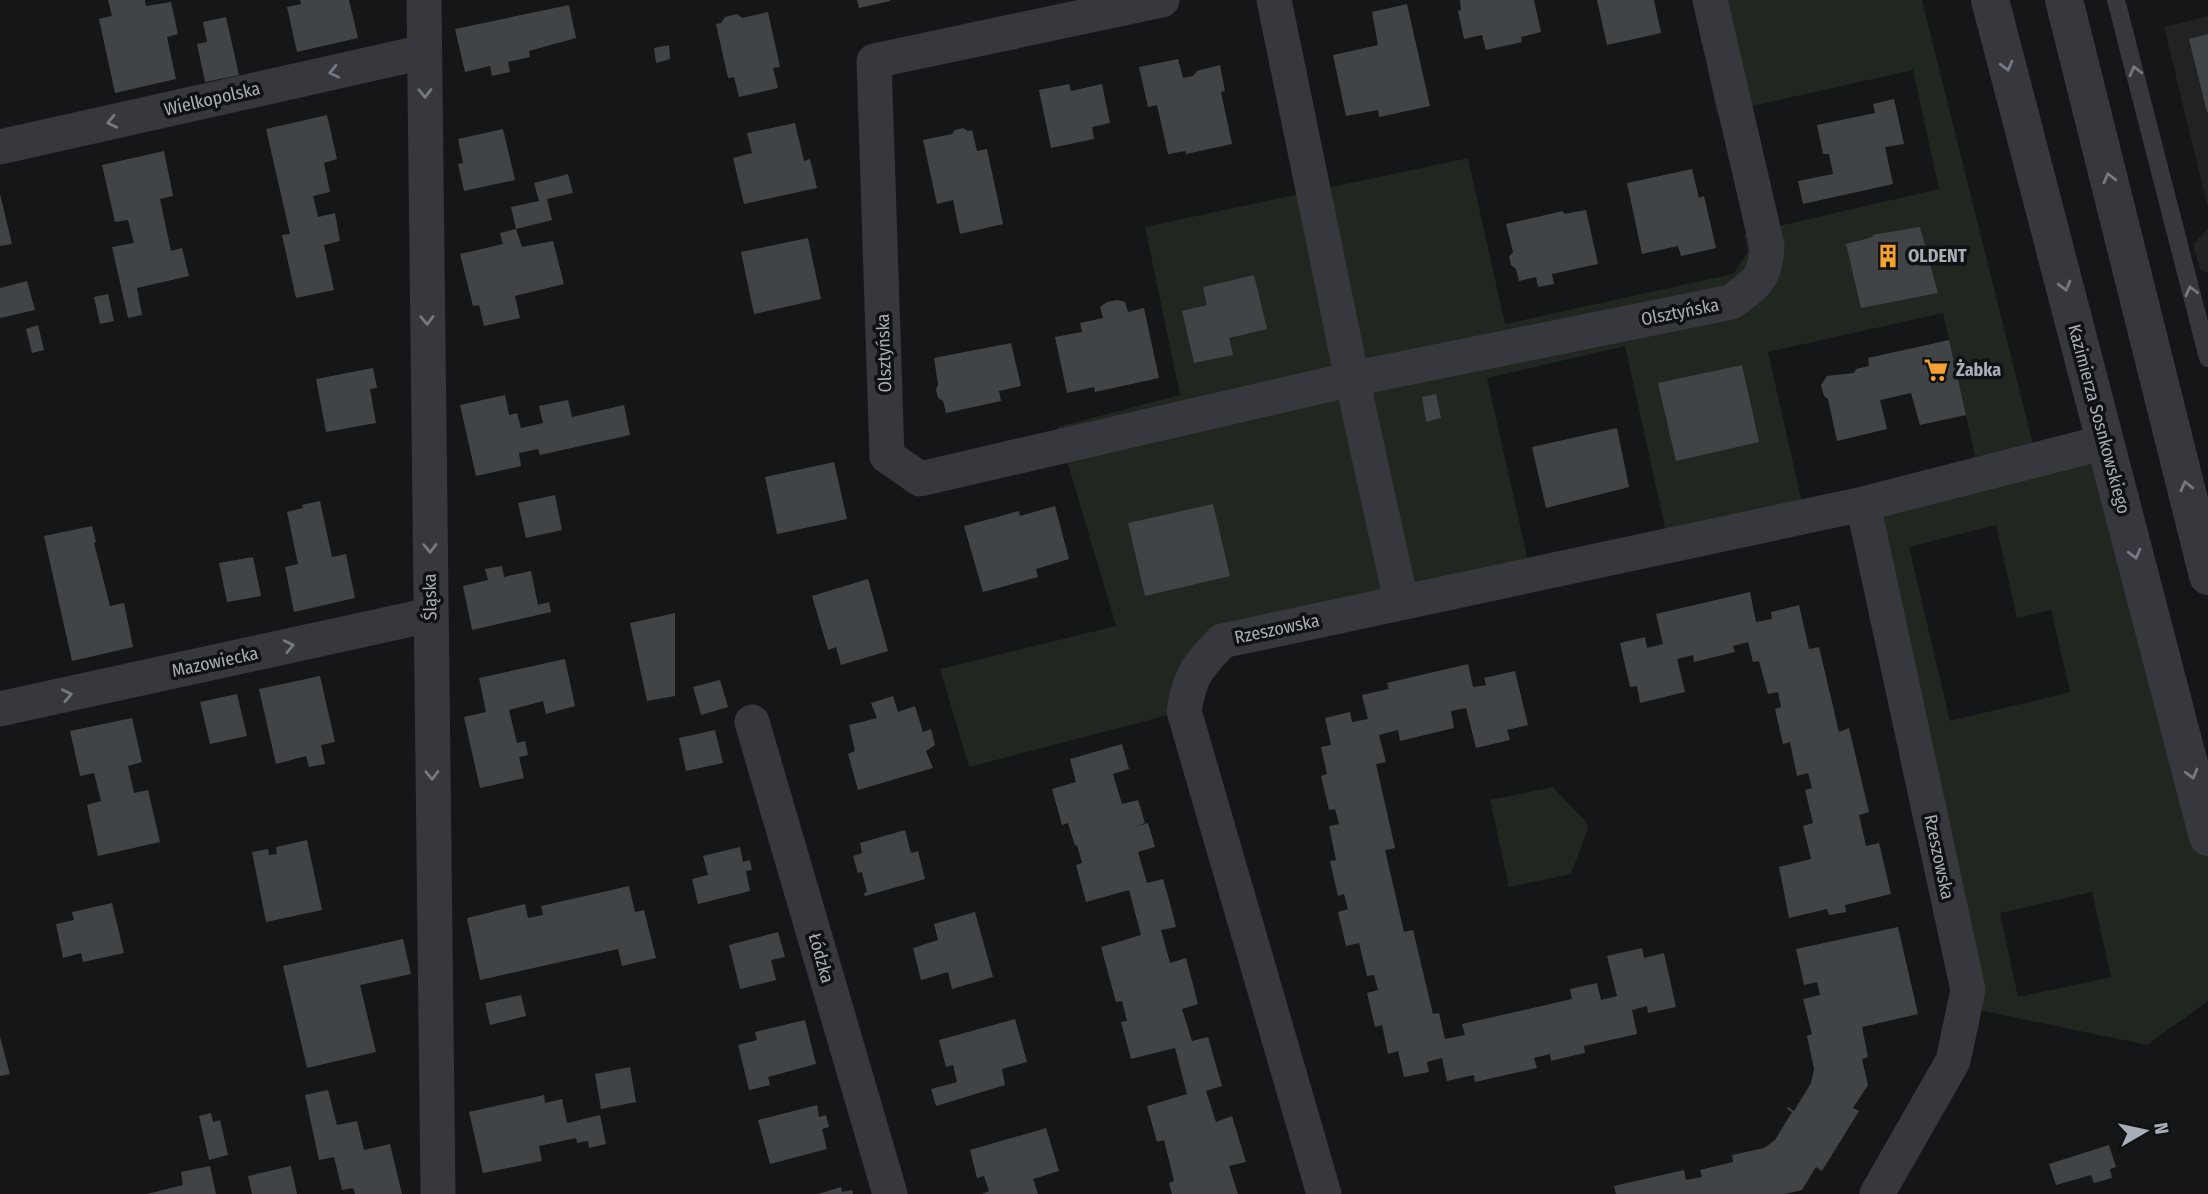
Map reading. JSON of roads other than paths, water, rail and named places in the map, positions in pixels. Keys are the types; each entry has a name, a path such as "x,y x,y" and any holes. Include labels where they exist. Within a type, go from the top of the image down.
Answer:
{"street":[{"name":"Śląska","path":"424,0 438,1194"},
{"name":"Olsztyńska","path":"1162,0 874,61 887,456 920,478 1352,379 1731,302 1756,284 1767,266 1767,246 1710,0"},
{"path":"1274,0 1401,601"},
{"name":"Kazimierza Sosnkowskiego","path":"1990,0 2208,837"},
{"path":"2064,0 2208,576"},
{"name":"Wielkopolska","path":"0,147 424,52"},
{"name":"Rzeszowska","path":"1324,1194 1184,711 1188,685 1199,664 1222,640 1863,504 2106,442"},
{"name":"Rzeszowska","path":"1863,504 1968,990 1953,1061 1877,1194"},
{"name":"Mazowiecka","path":"0,709 430,615"},
{"name":"Łódzka","path":"752,722 890,1194"}],"lane":[{"path":"2116,0 2208,358"}],"place":[{"name":"OLDENT","path":"1888,256"},
{"name":"Żabka","path":"1936,370"}]}
